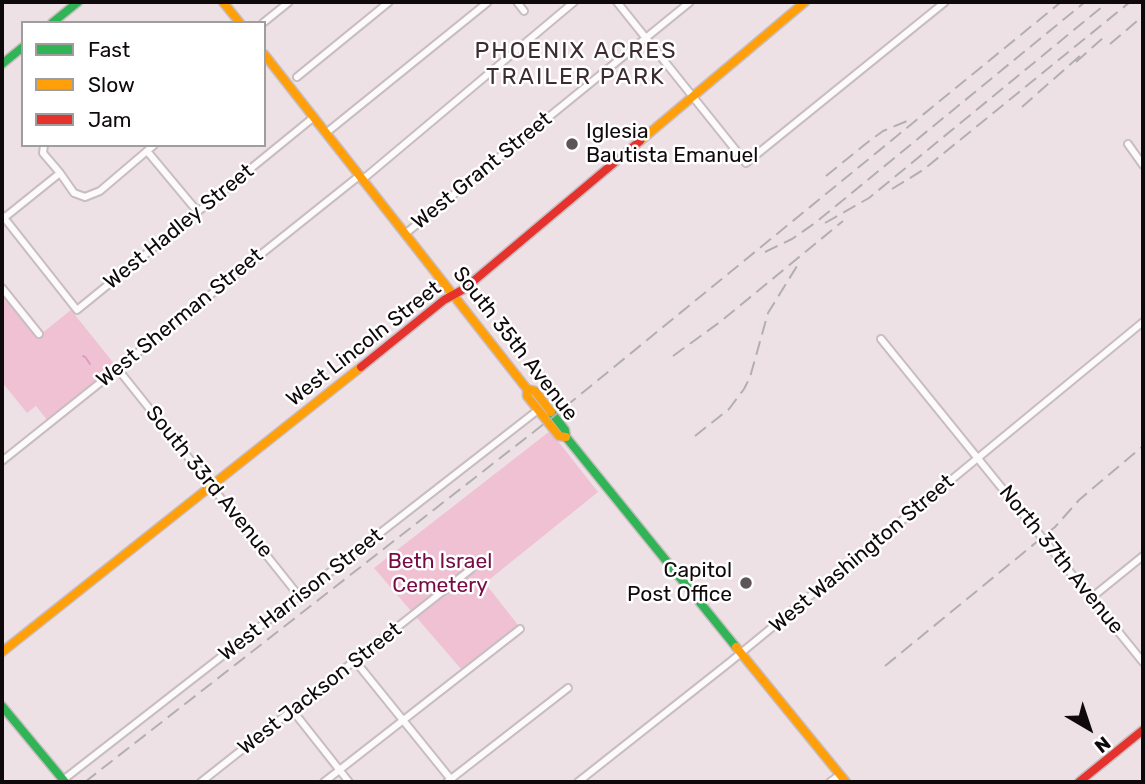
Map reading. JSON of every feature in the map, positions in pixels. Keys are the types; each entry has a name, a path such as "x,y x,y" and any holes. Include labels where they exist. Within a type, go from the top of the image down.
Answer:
{"main road":[{"path":"54,21 78,2"},
{"path":"223,2 238,21"},
{"name":"West Lincoln Street","path":"2,652 444,300 464,289 805,2"},
{"path":"2,64 21,49"},
{"name":"South 35th Avenue","path":"266,57 527,389 535,391 565,430 566,437 846,782"},
{"path":"527,389 527,396 559,436 566,437"},
{"path":"2,706 64,781"},
{"path":"1079,782 1143,730"}],"street":[{"path":"265,21 289,2"},
{"path":"297,77 389,2"},
{"path":"326,133 488,2"},
{"path":"517,2 524,11"},
{"name":"West Sherman Street","path":"2,461 361,178 574,2"},
{"path":"617,2 746,163 945,2"},
{"name":"West Grant Street","path":"404,234 690,2"},
{"name":"West Hadley Street","path":"3,217 77,310 314,117"},
{"path":"1128,144 1143,165"},
{"path":"44,147 43,153 74,192 85,197 100,191 152,147"},
{"path":"147,151 197,211"},
{"path":"3,217 60,173"},
{"path":"2,288 38,334"},
{"name":"West Washington Street","path":"578,782 741,653 1143,322"},
{"name":"North 37th Avenue","path":"881,339 1143,662"},
{"name":"South 33rd Avenue","path":"117,369 213,485 299,596"},
{"name":"West Harrison Street","path":"64,781 538,410"},
{"path":"1091,598 1143,556"},
{"name":"West Jackson Street","path":"201,782 471,569"},
{"path":"324,782 520,629"},
{"path":"356,662 450,781 568,688"},
{"path":"293,711 349,782"},
{"path":"830,782 840,775"}],"green space":[{"path":"2,295 36,338 71,310 116,366 48,421 36,406 27,413 2,382"},
{"name":"Beth Israel Cemetery","path":"550,431 598,492 485,583 518,625 461,669 374,568"}],"waterway":[{"path":"86,358 90,364"}],"railway":[{"path":"85,782 554,416 1061,2"},
{"path":"765,252 792,239 815,223 1085,2"},
{"path":"825,223 869,198 1108,2"},
{"path":"892,189 923,170 1130,2"},
{"path":"1110,44 1143,16"},
{"path":"1076,62 1105,36"},
{"path":"1022,107 1081,55"},
{"path":"826,176 883,131 907,121"},
{"path":"673,356 720,322 843,221"},
{"path":"695,436 729,409 744,389 750,377 768,313 797,266"},
{"path":"885,666 1055,527 1079,500 1143,446"}],"traffic: fast":[{"path":"54,21 78,2"},
{"path":"2,64 21,49"},
{"path":"551,412 565,430 566,437 736,647"},
{"path":"2,706 65,782"}],"traffic: slow":[{"path":"223,2 238,21"},
{"path":"640,141 805,2"},
{"path":"266,57 527,389 535,391 551,412"},
{"path":"2,652 361,367"},
{"path":"527,389 527,396 559,436 566,437"},
{"path":"736,647 846,782"}],"traffic: jam":[{"path":"361,367 444,300 464,289 640,141"},
{"path":"1079,782 1143,730"}],"place":[{"name":"Iglesia Bautista Emanuel","path":"572,144"},
{"name":"Capitol Post Office","path":"746,583"}],"district":[{"name":"PHOENIX ACRES TRAILER PARK","path":"576,64"}]}
